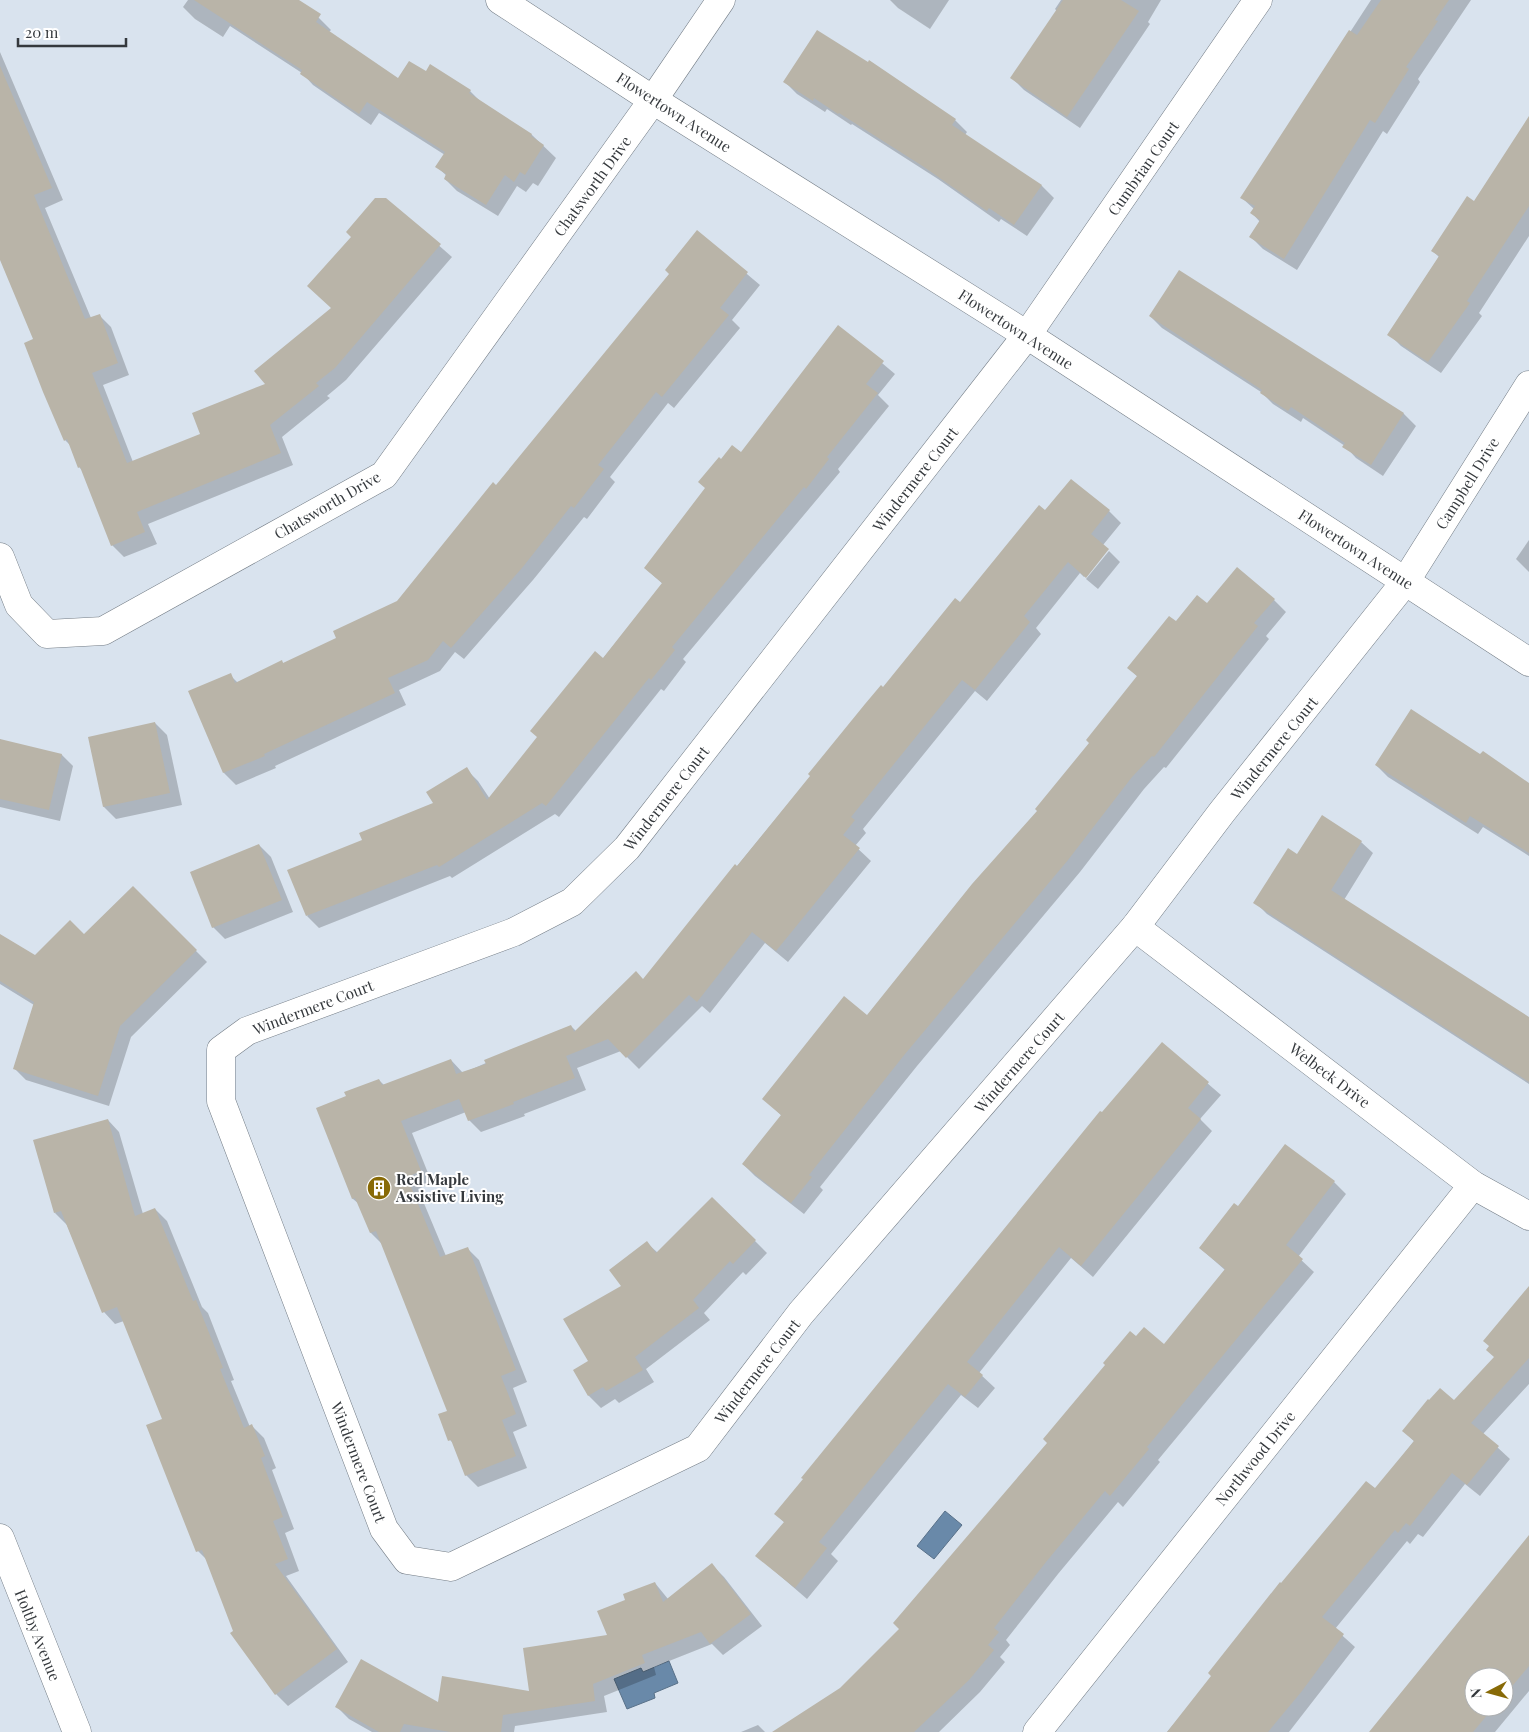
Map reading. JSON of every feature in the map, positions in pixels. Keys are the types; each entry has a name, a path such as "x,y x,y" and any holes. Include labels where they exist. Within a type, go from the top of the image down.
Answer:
{"street":[{"name":"Flowertown Avenue","path":"500,0 653,100 1027,335 1529,662"},
{"path":"653,100 721,0"},
{"name":"Cumbrian Court","path":"1027,335 1258,0"},
{"name":"Chatsworth Drive","path":"0,557 19,605 47,634 103,631 384,475 653,100"},
{"name":"Windermere Court","path":"1027,335 627,848 572,902 514,932 247,1032 221,1050 222,1101 384,1529 408,1560 452,1567 698,1448 801,1313 1136,927 1222,812 1405,582"},
{"name":"Campbell Drive","path":"1405,582 1529,385"},
{"name":"Welbeck Drive","path":"1136,927 1474,1185 1529,1216"},
{"name":"Northwood Drive","path":"1037,1732 1474,1185"},
{"name":"Holtby Avenue","path":"0,1538 77,1732"}],"water":[{"path":"945,1511 962,1525 934,1559 917,1546"},
{"path":"669,1661 678,1683 654,1693 655,1698 627,1709 614,1679 641,1668 643,1672"}],"building":[{"path":"194,0 299,0 321,14 316,22 398,78 409,61 426,71 430,64 471,90 469,93 532,134 531,136 544,145 525,175 520,172 514,182 505,175 486,205 444,179 446,174 435,167 445,152 367,102 359,114 300,74 302,70"},
{"path":"1063,0 1121,0 1139,11 1067,117 1010,78"},
{"path":"1381,0 1449,0 1435,20 1438,21 1406,67 1409,69 1375,123 1370,120 1284,259 1249,237 1260,220 1250,213 1255,206 1240,198 1349,30 1357,35"},
{"path":"817,30 868,62 869,60 956,119 952,125 1042,185 1014,225 989,208 987,211 924,167 839,113 814,98 813,101 783,82"},
{"path":"0,66 52,188 34,195 85,319 100,314 118,363 92,373 127,463 200,434 192,413 265,384 254,371 331,308 307,286 351,237 346,232 375,198 386,198 441,244 335,368 316,383 319,386 270,425 281,453 137,512 145,532 111,546 80,467 78,468 67,439 64,441 43,392 24,343 33,339 0,260"},
{"path":"1529,116 1529,206 1467,301 1470,303 1428,362 1387,335 1439,256 1431,251 1467,196 1474,201"},
{"path":"697,230 748,272 720,308 729,315 662,397 656,392 598,465 604,469 574,508 571,506 522,568 451,648 443,641 428,660 388,678 395,693 264,754 265,756 223,773 188,691 231,673 235,683 282,660 283,663 336,638 333,631 397,601 493,482 496,485 669,274 665,270"},
{"path":"1179,270 1404,413 1371,465 1342,447 1345,443 1291,407 1288,411 1260,393 1262,390 1149,316"},
{"path":"838,325 884,361 866,384 878,393 827,457 829,459 806,489 804,487 672,647 675,650 651,680 649,678 546,806 542,803 439,867 437,865 306,916 287,870 362,840 359,833 433,803 426,792 467,767 487,800 537,737 530,731 595,651 603,658 662,583 644,568 705,488 698,482 732,445 741,452"},
{"path":"1071,479 1110,510 1091,534 1109,549 1086,578 1068,562 1024,616 1030,622 975,690 962,680 851,817 855,820 843,835 860,848 776,951 752,932 697,1002 689,995 626,1058 608,1039 566,1056 575,1078 513,1102 514,1104 468,1121 459,1099 401,1121 421,1171 407,1177 440,1257 468,1247 516,1370 501,1376 516,1414 502,1420 516,1456 465,1476 451,1440 448,1441 438,1414 447,1411 376,1231 370,1233 355,1198 352,1199 316,1108 346,1096 344,1092 379,1079 382,1085 451,1059 456,1074 486,1064 484,1060 571,1025 574,1032 636,971 643,979 735,864 737,866 810,776 808,774 865,704 881,685 883,687 955,598 960,602 1039,505 1045,510"},
{"path":"1237,567 1275,599 1254,623 1258,626 1154,757 1152,756 1132,777 1068,860 905,1054 809,1175 812,1177 791,1203 742,1164 781,1115 762,1099 844,996 867,1015 972,884 1037,811 1035,809 1089,743 1086,740 1137,676 1127,668 1169,616 1176,621 1197,595 1207,603"},
{"path":"1411,709 1480,754 1483,751 1529,783 1529,853 1470,816 1466,823 1375,765"},
{"path":"155,722 170,793 103,807 88,737"},
{"path":"0,739 62,754 49,810 0,799"},
{"path":"1322,815 1362,841 1331,890 1529,1017 1529,1082 1253,903 1288,848 1297,854"},
{"path":"259,844 282,900 212,928 190,872"},
{"path":"133,886 197,950 120,1026 98,1096 13,1069 34,1002 0,981 0,934 35,955 70,920 84,934"},
{"path":"1162,1042 1209,1082 1188,1108 1201,1119 1081,1266 1059,1247 967,1362 983,1375 965,1397 948,1384 819,1542 827,1548 795,1588 755,1556 784,1522 774,1514 803,1479 801,1478 1100,1111 1102,1112"},
{"path":"108,1119 135,1216 155,1208 193,1301 196,1300 223,1368 220,1369 244,1428 252,1424 265,1456 261,1458 283,1517 273,1521 288,1559 275,1564 337,1649 275,1695 230,1633 233,1631 202,1550 196,1552 146,1425 162,1419 117,1307 102,1313 61,1211 54,1213 33,1140"},
{"path":"1285,1144 1335,1181 1286,1245 1303,1259 1147,1447 1149,1449 1110,1496 1105,1491 1046,1562 994,1628 999,1632 988,1645 994,1650 969,1680 914,1732 772,1732 840,1688 899,1629 893,1623 1047,1443 1043,1439 1105,1365 1103,1363 1130,1331 1136,1336 1144,1327 1164,1344 1225,1269 1199,1248 1234,1203 1238,1206"},
{"path":"712,1197 756,1240 733,1264 730,1261 693,1300 699,1308 635,1357 643,1370 606,1391 603,1387 588,1396 573,1370 588,1361 563,1319 621,1286 609,1270 647,1241 656,1253"},
{"path":"1529,1286 1529,1358 1471,1423 1499,1446 1467,1485 1452,1473 1410,1526 1406,1523 1398,1533 1395,1530 1322,1617 1344,1634 1302,1691 1268,1732 1167,1732 1211,1676 1208,1673 1280,1582 1366,1481 1375,1488 1414,1441 1402,1431 1428,1399 1440,1388 1454,1400 1494,1357 1486,1350 1489,1346 1483,1341"},
{"path":"1529,1535 1529,1666 1514,1684 1514,1667 1464,1667 1464,1717 1486,1717 1473,1732 1369,1732"},
{"path":"712,1563 751,1614 710,1644 701,1632 642,1655 645,1663 593,1684 595,1701 503,1715 501,1732 450,1732 404,1724 400,1732 379,1732 335,1707 361,1659 438,1702 442,1676 529,1691 523,1648 607,1635 597,1611 625,1600 623,1594 655,1582 663,1602"}],"place":[{"name":"Red Maple Assistive Living","path":"379,1188"}]}
